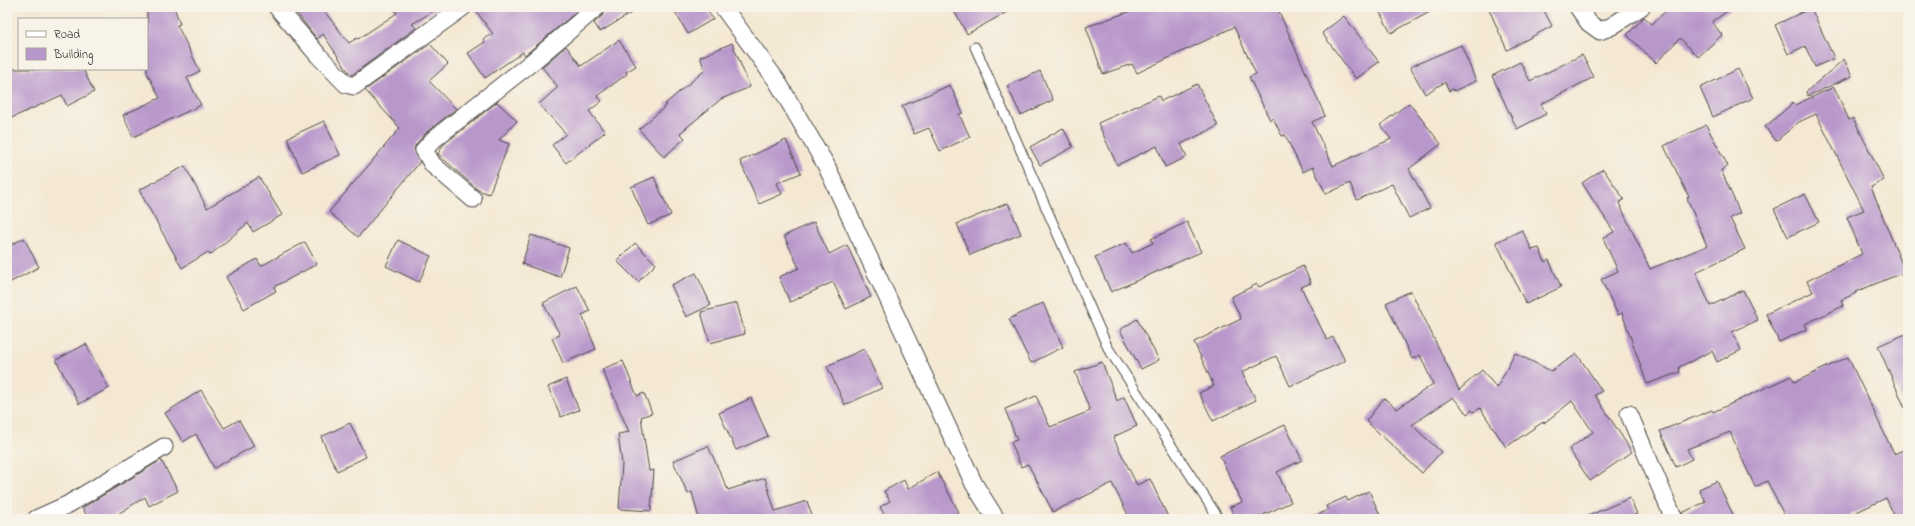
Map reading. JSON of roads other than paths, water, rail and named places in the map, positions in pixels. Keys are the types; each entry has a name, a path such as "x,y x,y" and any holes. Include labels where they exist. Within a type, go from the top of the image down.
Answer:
{"street":[{"path":"278,7 318,56 346,84 354,86 463,7"},
{"path":"472,199 434,165 424,150 434,139 532,62 597,7"},
{"path":"723,7 777,81 826,165 974,484 996,519"},
{"path":"1578,7 1589,23 1600,31 1612,26 1641,7"},
{"path":"1629,414 1674,519"},
{"path":"36,519 67,505 164,448"}],"lane":[{"path":"975,47 1108,348 1219,519"}]}
